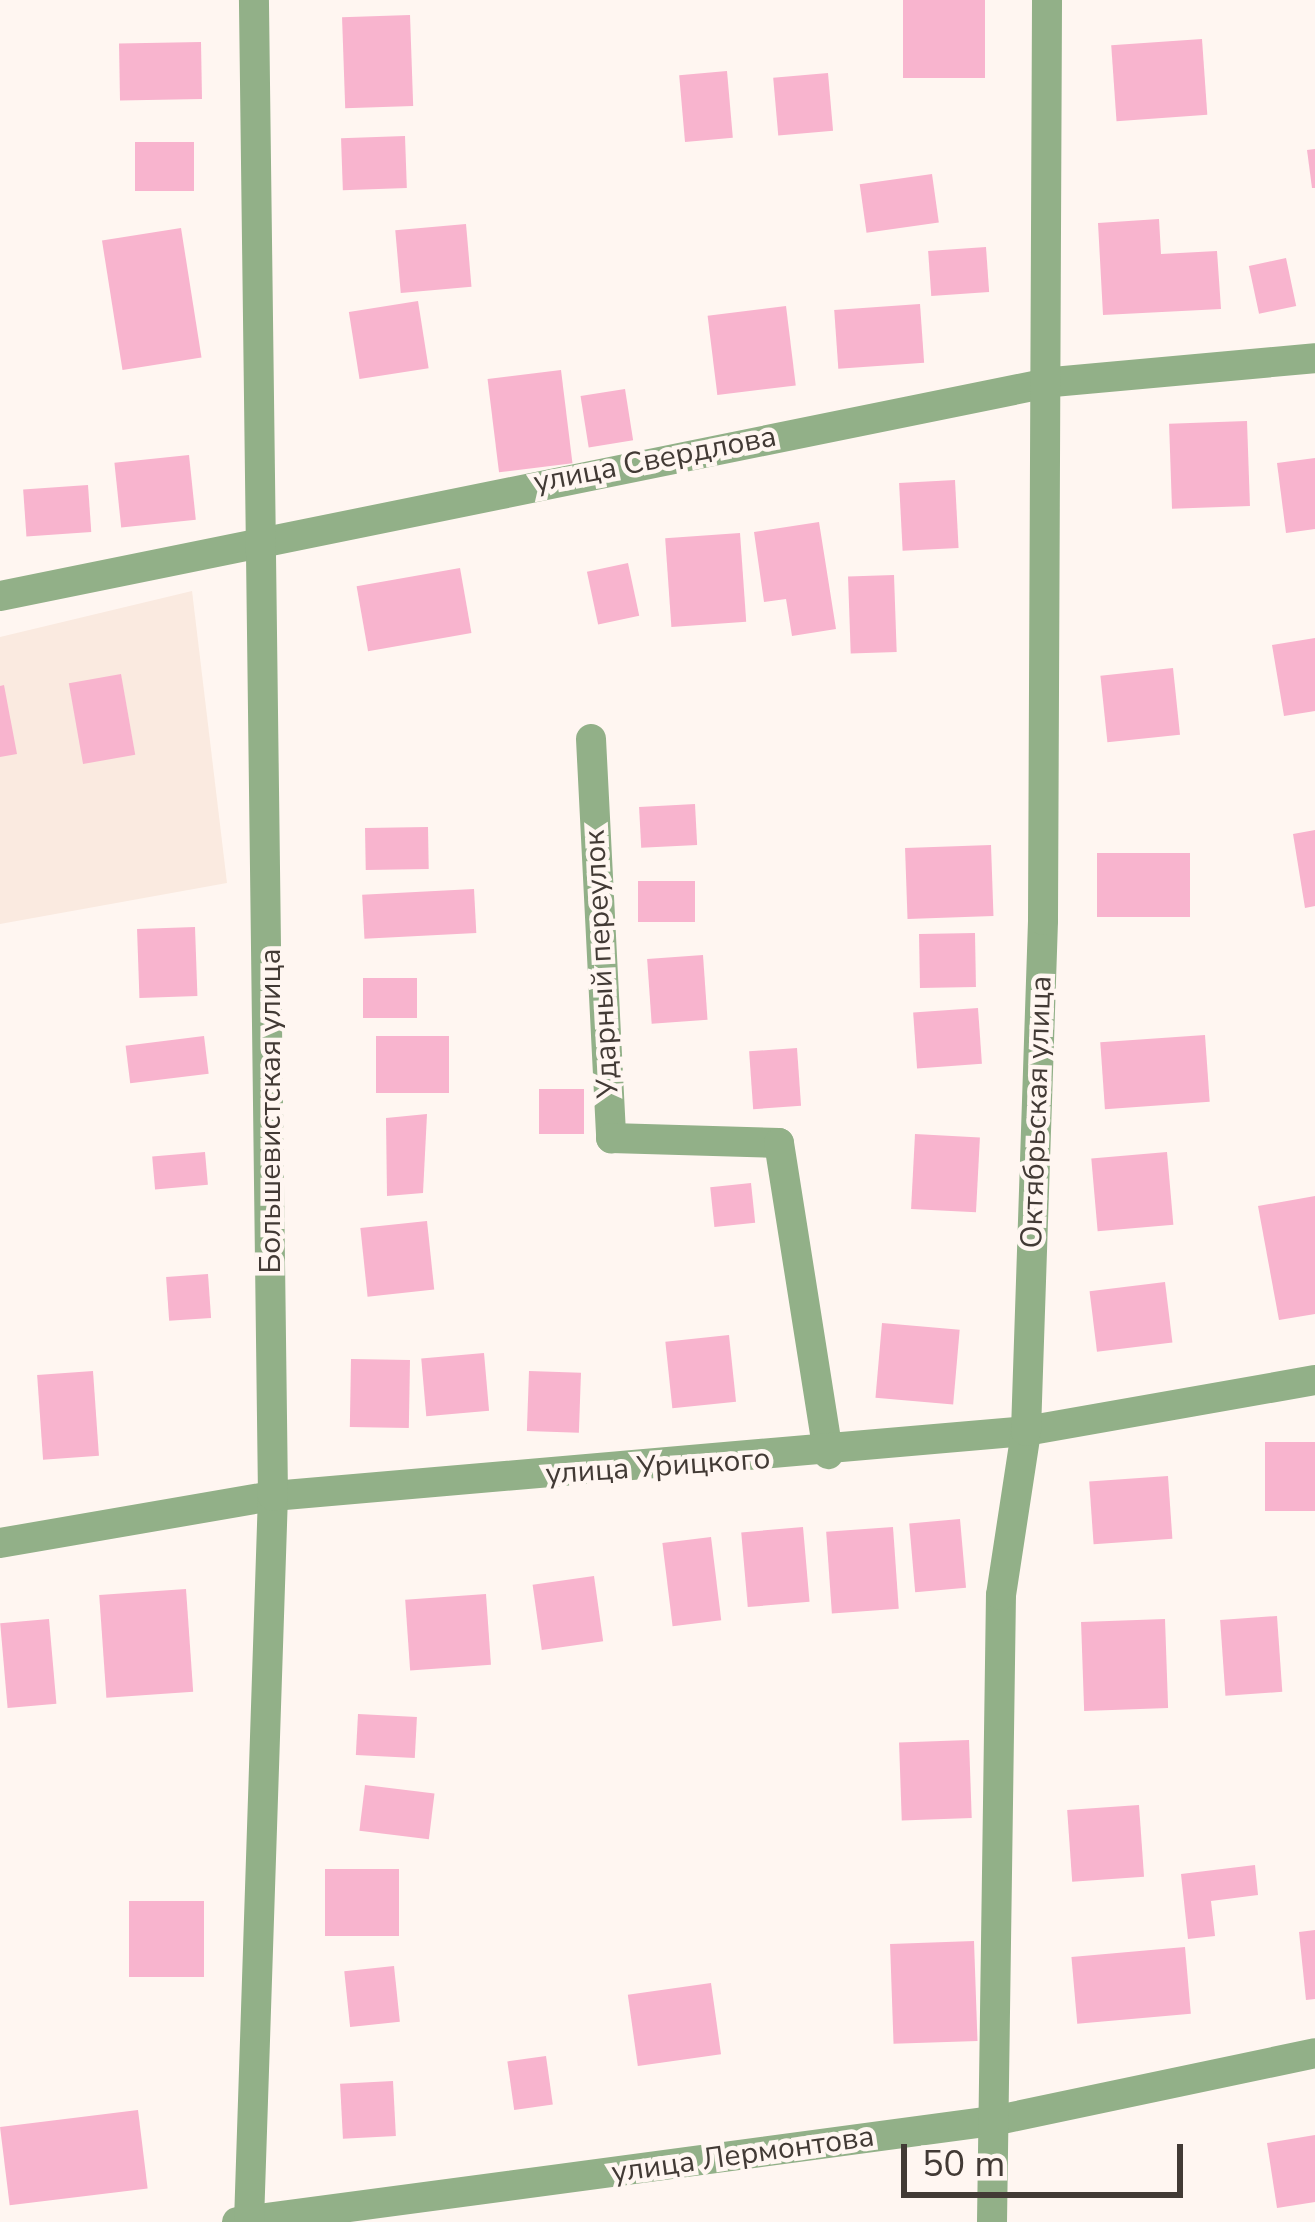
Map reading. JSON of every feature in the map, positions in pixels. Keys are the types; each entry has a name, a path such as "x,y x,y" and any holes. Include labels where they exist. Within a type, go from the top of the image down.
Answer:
{"street":[{"name":"Большевистская улица","path":"245,2221 272,1496 268,537 254,0"},
{"name":"Октябрьская улица","path":"992,2222 1001,1595 1026,1431 1053,382 1047,0"},
{"name":"улица Свердлова","path":"0,596 268,537 1053,382 1315,358"},
{"name":"Ударный переулок","path":"590,740 611,1138 779,1143 828,1454"},
{"name":"улица Урицкого","path":"0,1544 272,1496 828,1454 1026,1431 1315,1380"},
{"name":"улица Лермонтова","path":"245,2221 993,2121 1315,2053"}],"shaded area":[{"path":"192,591 227,883 0,924 0,637"}],"building":[{"path":"903,0 985,0 985,78 903,78"},
{"path":"410,15 413,106 345,108 342,17"},
{"path":"1202,39 1207,115 1117,121 1111,45"},
{"path":"201,42 202,99 120,100 119,43"},
{"path":"727,71 733,138 685,142 679,75"},
{"path":"828,73 833,131 778,136 773,78"},
{"path":"405,136 407,188 343,190 341,138"},
{"path":"135,142 194,142 194,191 135,191"},
{"path":"1315,149 1315,188 1312,188 1307,150"},
{"path":"932,174 939,223 867,233 860,184"},
{"path":"1159,219 1161,254 1217,251 1221,309 1103,315 1098,223"},
{"path":"466,224 471,287 401,293 395,230"},
{"path":"181,228 201,357 122,370 102,241"},
{"path":"986,247 989,292 931,296 928,251"},
{"path":"1286,258 1296,306 1259,314 1249,266"},
{"path":"418,301 429,368 359,379 349,312"},
{"path":"920,304 924,363 838,369 834,310"},
{"path":"786,306 796,385 717,395 708,316"},
{"path":"561,370 572,463 499,472 488,379"},
{"path":"625,389 633,440 589,447 581,396"},
{"path":"1247,421 1250,506 1172,509 1169,424"},
{"path":"189,455 196,520 121,527 114,463"},
{"path":"1315,458 1315,529 1286,533 1277,463"},
{"path":"955,480 959,548 903,551 899,483"},
{"path":"88,485 91,532 26,536 23,490"},
{"path":"819,522 836,629 792,636 786,599 764,602 754,532"},
{"path":"740,533 746,622 671,627 665,538"},
{"path":"628,563 639,616 598,625 587,572"},
{"path":"460,568 471,633 368,651 357,586"},
{"path":"894,575 897,652 851,654 848,577"},
{"path":"1315,638 1315,711 1284,716 1272,645"},
{"path":"1173,668 1180,735 1107,742 1100,676"},
{"path":"121,674 135,755 83,764 69,683"},
{"path":"4,685 17,754 0,757 0,686"},
{"path":"695,804 697,845 641,848 639,807"},
{"path":"428,827 429,869 366,870 365,828"},
{"path":"1315,830 1315,906 1305,908 1293,834"},
{"path":"991,845 993,916 908,919 905,848"},
{"path":"1097,853 1190,853 1190,917 1097,917"},
{"path":"638,881 695,881 695,922 638,922"},
{"path":"474,889 476,933 364,939 362,895"},
{"path":"195,927 197,996 139,998 137,929"},
{"path":"975,933 976,987 920,988 919,934"},
{"path":"703,955 708,1020 652,1024 647,959"},
{"path":"363,978 417,978 417,1018 363,1018"},
{"path":"978,1008 982,1064 917,1068 913,1013"},
{"path":"1205,1035 1210,1102 1105,1109 1100,1042"},
{"path":"204,1036 209,1074 130,1083 126,1046"},
{"path":"376,1036 449,1036 449,1093 376,1093"},
{"path":"797,1048 801,1106 753,1109 749,1051"},
{"path":"539,1089 584,1089 584,1134 539,1134"},
{"path":"427,1114 423,1193 387,1196 386,1118"},
{"path":"915,1134 980,1137 976,1212 911,1209"},
{"path":"205,1152 208,1185 155,1189 152,1157"},
{"path":"1167,1152 1173,1225 1098,1231 1091,1159"},
{"path":"751,1183 755,1223 714,1227 710,1187"},
{"path":"1315,1196 1315,1314 1279,1320 1258,1206"},
{"path":"427,1221 434,1290 368,1297 360,1228"},
{"path":"208,1274 211,1318 169,1321 166,1277"},
{"path":"1165,1282 1172,1343 1097,1352 1090,1291"},
{"path":"882,1323 960,1330 953,1405 875,1398"},
{"path":"729,1335 736,1402 672,1408 665,1342"},
{"path":"484,1353 489,1411 426,1416 421,1358"},
{"path":"351,1359 410,1360 409,1428 350,1427"},
{"path":"93,1371 99,1456 43,1460 37,1375"},
{"path":"529,1371 581,1373 579,1433 527,1431"},
{"path":"1265,1442 1315,1442 1315,1511 1265,1511"},
{"path":"1168,1476 1172,1539 1094,1544 1089,1482"},
{"path":"960,1519 966,1588 915,1592 909,1523"},
{"path":"803,1527 810,1602 748,1607 741,1532"},
{"path":"893,1527 899,1609 832,1613 826,1532"},
{"path":"711,1537 721,1620 673,1626 662,1543"},
{"path":"594,1576 603,1641 542,1650 533,1585"},
{"path":"186,1589 193,1692 106,1698 99,1595"},
{"path":"486,1594 491,1665 410,1670 405,1600"},
{"path":"1277,1616 1282,1692 1225,1696 1220,1620"},
{"path":"49,1619 56,1704 8,1708 0,1623"},
{"path":"1165,1619 1168,1708 1084,1711 1081,1622"},
{"path":"358,1714 417,1717 415,1758 356,1755"},
{"path":"969,1740 972,1818 902,1820 899,1742"},
{"path":"365,1785 434,1794 429,1839 359,1831"},
{"path":"1139,1805 1144,1877 1072,1882 1067,1810"},
{"path":"1255,1865 1258,1895 1211,1901 1215,1936 1188,1939 1181,1874"},
{"path":"325,1869 399,1869 399,1936 325,1936"},
{"path":"129,1901 204,1901 204,1977 129,1977"},
{"path":"1315,1930 1315,1999 1306,2000 1299,1932"},
{"path":"974,1941 977,2041 894,2044 890,1944"},
{"path":"1185,1947 1191,2014 1077,2024 1071,1957"},
{"path":"394,1966 400,2022 350,2027 344,1971"},
{"path":"711,1983 721,2054 638,2066 628,1995"},
{"path":"546,2056 553,2105 514,2110 507,2061"},
{"path":"393,2081 396,2136 343,2139 340,2084"},
{"path":"138,2110 148,2188 10,2205 0,2127"},
{"path":"1315,2135 1315,2202 1277,2208 1267,2143"}]}
